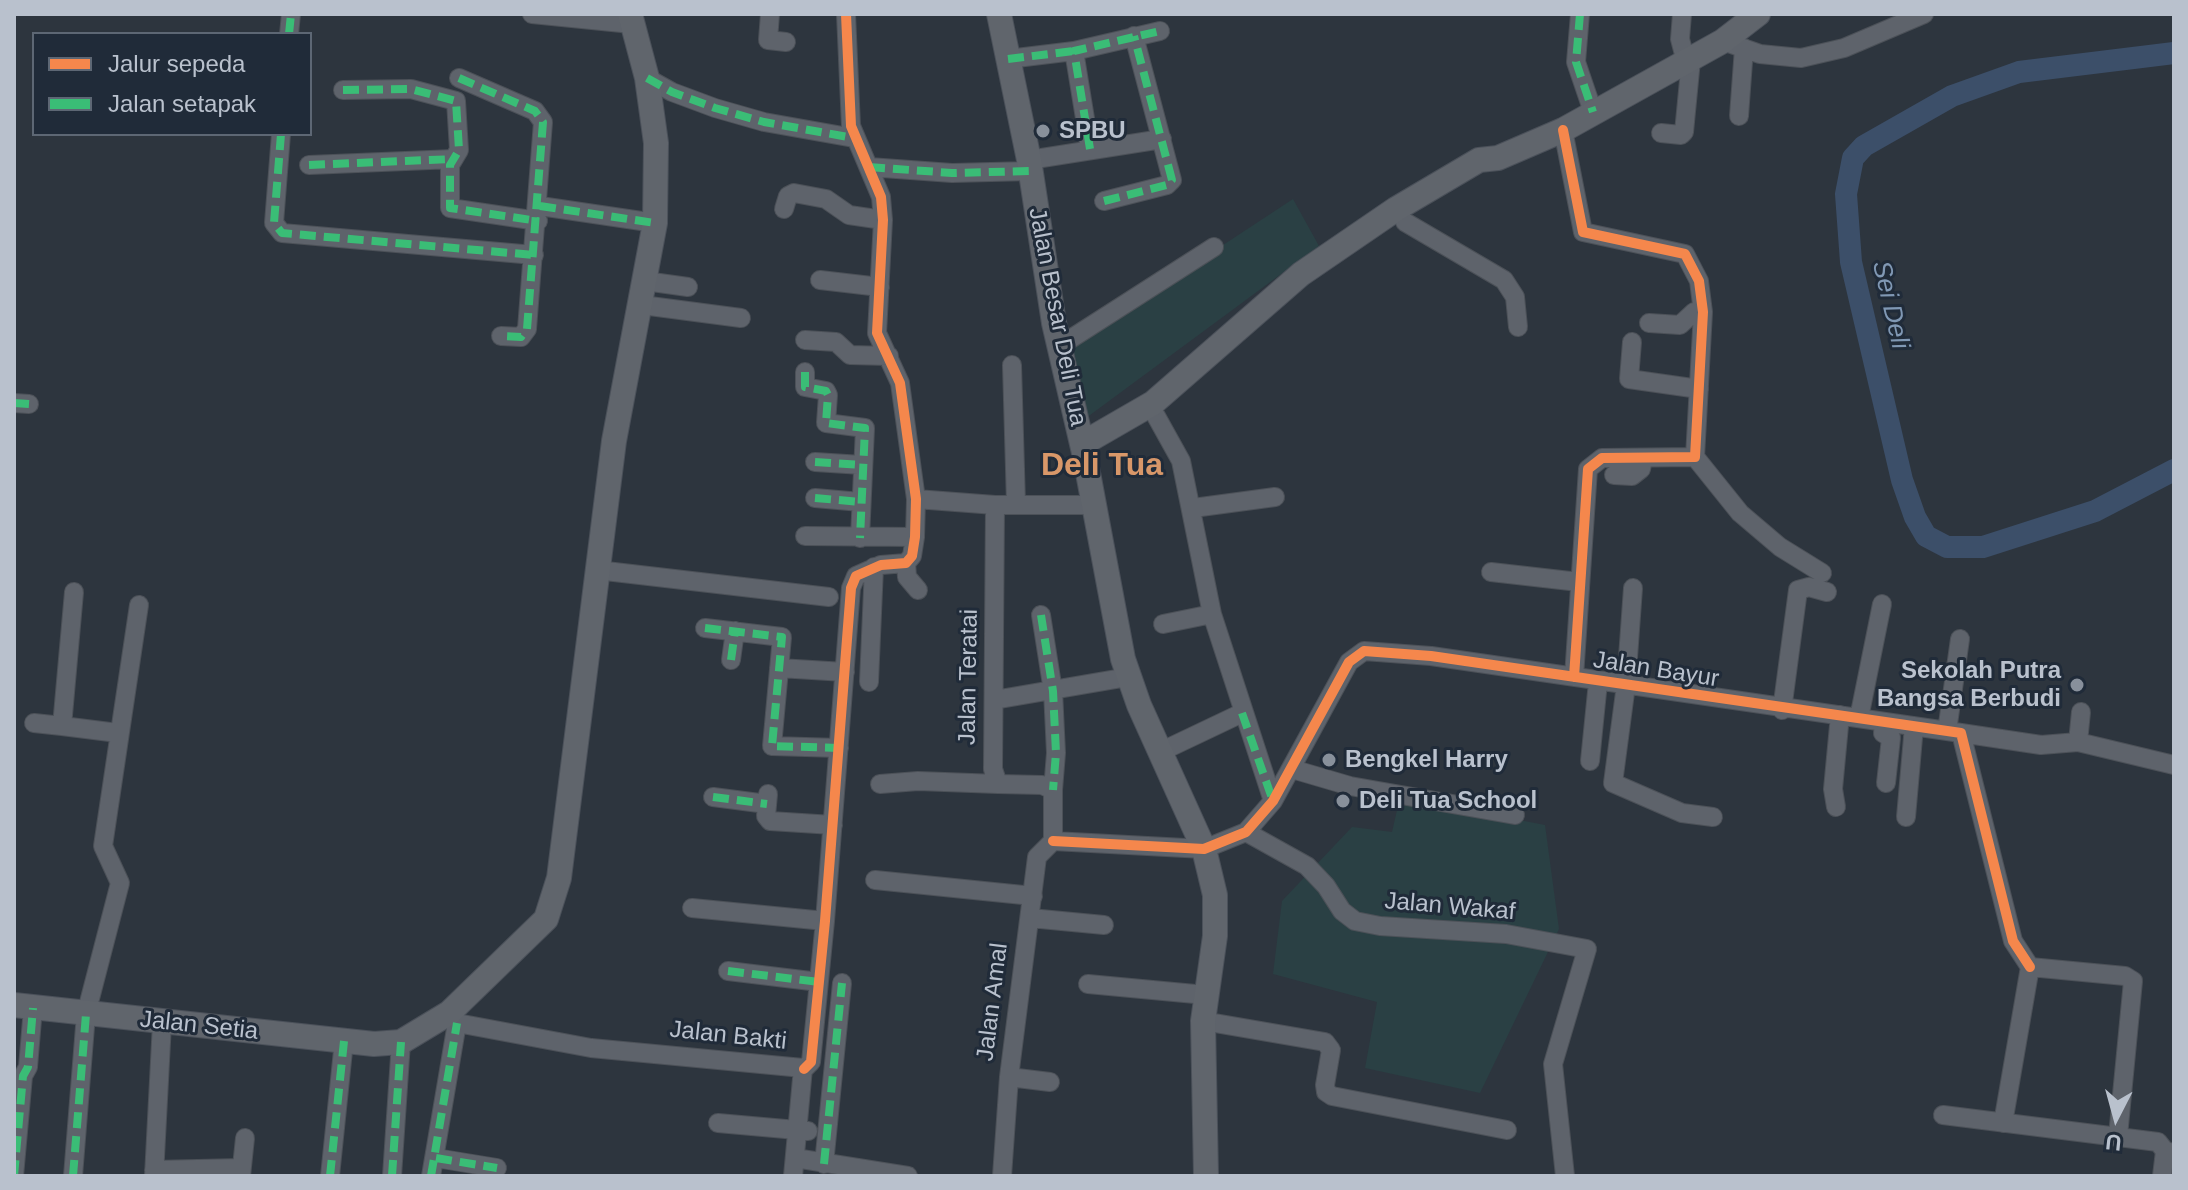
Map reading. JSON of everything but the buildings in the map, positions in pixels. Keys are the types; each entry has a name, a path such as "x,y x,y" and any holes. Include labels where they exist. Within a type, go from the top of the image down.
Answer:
{"main road":[{"name":"Jalan Besar Deli Tua","path":"999,14 1030,165 1058,347 1084,451 1128,677 1204,849 1215,895 1216,922 1203,1021 1206,1176"},
{"path":"1084,451 1153,403 1335,248 1479,160 1498,158 1563,130 1688,61 1734,44 1758,14"},
{"path":"392,1043 453,1018 546,919 559,878 614,441 655,223 656,143 647,78 631,19"},
{"path":"1084,451 1156,416 1308,285 1486,173 1498,158"},
{"name":"Jalan Setia","path":"24,1007 167,1024 392,1043"}],"street":[{"path":"532,14 631,19"},
{"path":"770,14 768,40 786,42"},
{"path":"846,14 854,138 881,197 883,220 877,333 900,383 896,405 916,499 915,537 913,552 906,563 907,577 918,590"},
{"path":"1580,14 1576,62 1593,112"},
{"path":"1661,133 1681,135 1684,132 1688,61 1680,39 1682,14"},
{"path":"1739,116 1734,44 1760,54 1801,58 1844,48 1924,14"},
{"path":"1008,59 1074,51 1160,31"},
{"path":"1104,201 1171,183 1134,36"},
{"path":"1074,51 1090,149"},
{"path":"459,78 540,115 544,148 525,335 501,336"},
{"path":"647,78 672,92 728,111 854,138"},
{"path":"343,90 411,89 456,101 459,150 450,165 450,208 655,223"},
{"path":"1563,130 1583,232 1685,254 1699,281 1703,312 1695,457 1740,513 1780,547 1822,573"},
{"path":"281,136 274,223 282,233 534,255"},
{"path":"869,167 952,173 1030,165 1090,149 1162,139"},
{"path":"309,165 454,159"},
{"path":"784,209 788,196 794,193 826,199 849,215 883,220"},
{"path":"1405,222 1504,280 1515,297 1518,327"},
{"path":"1058,347 1214,247"},
{"path":"820,280 880,287"},
{"path":"643,293 688,287"},
{"path":"643,293 741,318"},
{"path":"1649,323 1680,325 1694,312 1703,312"},
{"path":"805,340 836,342 850,355 889,356"},
{"path":"1632,342 1629,379 1699,389"},
{"path":"1012,365 1016,504"},
{"path":"805,372 805,387 826,391 828,395 826,423 865,428 860,538"},
{"path":"1156,416 1176,448 1193,508 1212,614 1273,801"},
{"path":"1574,677 1590,465 1602,458 1695,457"},
{"path":"1614,475 1632,476 1641,469 1643,459"},
{"path":"815,462 862,465"},
{"path":"1193,508 1275,497"},
{"path":"815,498 861,502"},
{"path":"916,499 995,505 1093,505"},
{"name":"Jalan Teratai","path":"995,505 991,758 998,784"},
{"path":"805,536 915,537"},
{"path":"834,1064 808,1065 825,921 852,583 856,576 874,567 906,563"},
{"path":"869,682 874,567"},
{"path":"597,570 829,597"},
{"path":"1491,572 1579,582"},
{"path":"1782,710 1798,590 1809,587 1827,592"},
{"path":"1633,588 1614,785 1682,813 1713,817"},
{"path":"62,726 74,592"},
{"path":"1836,807 1833,789 1849,717 1882,604"},
{"path":"73,1176 86,1014 120,883 103,846 139,605"},
{"path":"1163,624 1212,614"},
{"path":"1041,615 1053,691 1056,753 1053,841 1204,849"},
{"path":"705,628 782,637 772,746 839,748"},
{"path":"731,660 735,631"},
{"path":"1960,639 1954,732 2013,941 2030,967 2003,1123"},
{"name":"Jalan Bayur","path":"1204,849 1246,832 1273,801 1349,662 1364,651 1431,656 1782,710 2041,745 2078,742 2174,765"},
{"path":"779,668 845,672"},
{"path":"994,700 1128,677"},
{"path":"1590,761 1598,682"},
{"path":"2078,742 2081,712"},
{"path":"1160,752 1242,713"},
{"path":"1884,722 1883,733 1891,738 1886,783"},
{"path":"34,723 118,733"},
{"path":"1906,817 1914,726"},
{"path":"1292,769 1350,786 1515,815"},
{"path":"880,784 918,781 1042,785 1053,790"},
{"path":"713,797 768,799 766,816 770,821 833,825"},
{"name":"Jalan Wakaf","path":"1246,832 1307,866 1326,886 1342,911 1355,921 1380,926 1506,934 1587,949 1553,1064 1565,1176"},
{"name":"Jalan Amal","path":"1002,1176 1009,1077 1037,857 1053,841"},
{"path":"875,880 1033,896"},
{"path":"692,908 825,921"},
{"path":"1030,918 1104,925"},
{"path":"2030,967 2125,976 2133,981 2118,1136"},
{"path":"728,971 819,982"},
{"path":"824,1164 842,983"},
{"path":"1088,984 1206,995"},
{"path":"14,1176 24,1007"},
{"path":"453,1018 433,1167 497,1168"},
{"name":"Jalan Bakti","path":"453,1018 591,1048 808,1065 794,1167 824,1164 908,1176"},
{"path":"1203,1021 1325,1042 1331,1050 1325,1085 1326,1092 1332,1096 1507,1130"},
{"path":"167,1024 157,1172 241,1172 245,1138"},
{"path":"330,1176 344,1041"},
{"path":"392,1043 392,1176"},
{"path":"1009,1077 1050,1082"},
{"path":"1943,1115 2158,1142 2170,1152 2162,1176"},
{"path":"718,1123 827,1132"}],"green space":[{"path":"1293,199 1319,246 1086,418 1065,349"},
{"path":"1400,797 1545,825 1559,929 1480,1093 1365,1068 1377,1002 1273,974 1282,901 1352,827 1392,832"}],"waterway":[{"name":"Sei Deli","path":"2174,53 2019,72 1952,96 1864,146 1853,158 1846,194 1851,262 1902,480 1915,517 1926,536 1947,547 1983,547 2095,511 2174,470"}],"marked path":[{"path":"289,32 291,14"},
{"path":"1580,14 1576,62 1593,112"},
{"path":"1090,149 1074,51 1160,31"},
{"path":"1104,201 1167,185 1172,180 1134,36"},
{"path":"1008,59 1074,51"},
{"path":"459,78 535,111 543,122 527,329 521,337 501,336"},
{"path":"647,78 672,92 715,108 764,122 854,138"},
{"path":"343,90 411,89 456,101 459,150 450,165 450,208 538,221"},
{"path":"281,136 274,223 282,233 534,255"},
{"path":"309,165 454,159"},
{"path":"869,167 952,173 1030,171"},
{"path":"540,206 655,223"},
{"path":"805,372 805,387 826,391 828,395 826,423 865,428 860,538"},
{"path":"14,403 29,404"},
{"path":"815,462 862,465"},
{"path":"815,498 861,502"},
{"path":"1041,615 1053,691 1056,753 1053,790"},
{"path":"705,628 782,637 772,746 839,748"},
{"path":"731,660 735,631"},
{"path":"1242,713 1273,801"},
{"path":"713,797 767,804"},
{"path":"728,971 819,982"},
{"path":"824,1164 842,983"},
{"path":"14,1176 33,1008"},
{"path":"73,1176 86,1014"},
{"path":"431,1176 457,1023"},
{"path":"330,1176 344,1041"},
{"path":"392,1176 401,1042"},
{"path":"436,1158 497,1168"}],"cycle path":[{"path":"804,1069 811,1062 825,921 851,588 856,576 881,565 906,563 912,556 915,537 916,499 900,383 877,333 883,220 881,197 851,126 846,14"},
{"path":"1563,130 1583,232 1685,254 1699,281 1703,312 1695,457 1602,458 1588,469 1574,677"},
{"path":"1053,841 1204,849 1246,832 1273,801 1349,662 1364,651 1431,656 1961,733 2013,941 2030,967"}],"place":[{"name":"SPBU","path":"1043,131"},
{"name":"Sekolah Putra Bangsa Berbudi","path":"2077,685"},
{"name":"Bengkel Harry","path":"1329,760"},
{"name":"Deli Tua School","path":"1343,801"}],"district":[{"name":"Deli Tua","path":"1102,466"}]}
